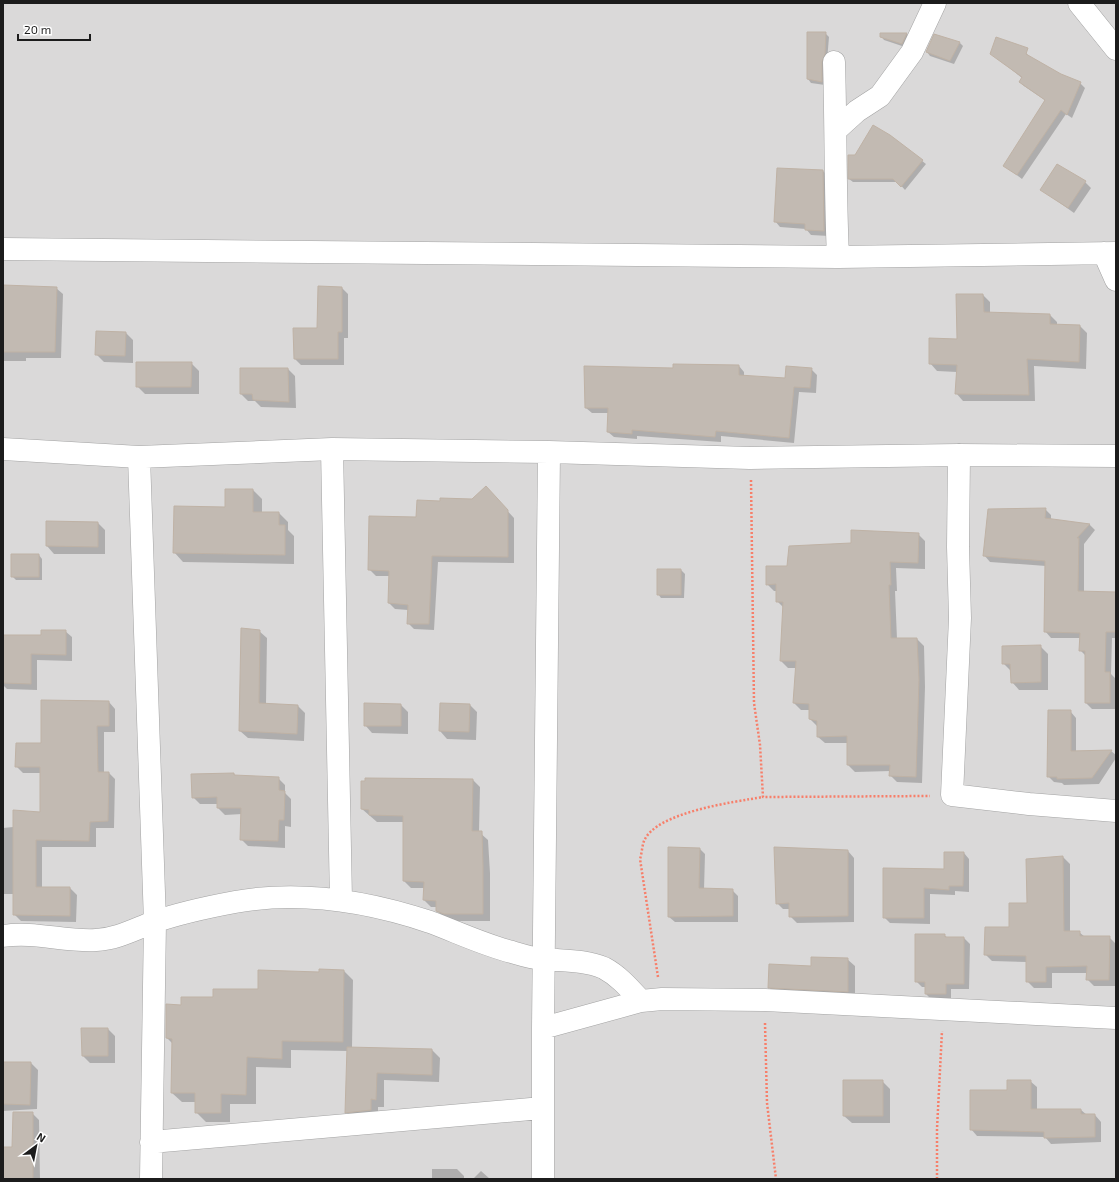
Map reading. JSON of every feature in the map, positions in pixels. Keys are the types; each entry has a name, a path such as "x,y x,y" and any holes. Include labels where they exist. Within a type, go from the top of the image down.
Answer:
{"street":[{"path":"836,130 856,111 880,96 912,52 935,3"},
{"path":"1078,3 1116,49"},
{"path":"834,62 838,257"},
{"path":"3,249 838,257 1110,253 1116,280"},
{"path":"3,449 139,457 332,449 549,452 750,458 959,455 1116,456"},
{"path":"332,449 341,900"},
{"path":"543,1179 543,959 549,452"},
{"path":"959,455 958,547 960,618 952,795 1029,804 1116,811"},
{"path":"139,457 155,922 150,1179"},
{"path":"3,936 21,933 97,940 127,934 155,922 235,902 270,897 303,896 341,900 380,908 429,922 510,952 543,959 578,962 605,969 651,1000"},
{"path":"543,1028 651,1000 765,1000 1116,1018"},
{"path":"151,1142 542,1108"}],"path":[{"path":"750,458 754,703 760,745 762,798"},
{"path":"651,1000 640,859 644,840 660,824 715,805 762,798 952,795"},
{"path":"765,1000 766,1102 771,1152 776,1179"},
{"path":"937,1179 937,1129 944,1009"}],"shaded area":[{"path":"3,3 1116,3 1116,1179 3,1179"}],"building":[{"path":"807,32 826,32 825,54 822,62 822,82 807,79"},
{"path":"880,33 907,33 902,44 880,37"},
{"path":"934,34 960,42 950,61 926,52"},
{"path":"996,37 1028,48 1026,54 1061,74 1081,82 1067,115 1061,110 1017,175 1003,166 1045,100 1019,82 1022,77 990,54"},
{"path":"873,125 890,135 923,160 901,187 893,179 848,179 848,155 855,155"},
{"path":"1057,164 1086,181 1068,208 1040,190"},
{"path":"777,168 823,170 824,231 805,230 805,224 774,222"},
{"path":"3,285 57,287 55,352 3,352"},
{"path":"318,286 342,287 342,332 338,332 338,359 294,359 293,328 317,328"},
{"path":"956,294 983,294 984,312 1050,314 1050,324 1080,325 1079,362 1027,359 1029,395 955,394 957,365 929,364 929,338 957,339"},
{"path":"96,331 126,332 125,356 95,355"},
{"path":"136,362 192,362 191,387 136,387"},
{"path":"673,364 739,365 739,375 785,378 786,366 812,368 810,388 794,387 789,438 716,431 715,437 632,430 632,434 607,432 608,408 585,408 584,366 673,368"},
{"path":"240,368 288,368 289,402 253,400 252,394 240,394"},
{"path":"486,486 508,510 508,557 432,556 429,624 407,624 408,605 388,603 389,571 368,570 369,516 416,517 417,500 440,501 440,498 472,499"},
{"path":"225,489 253,489 253,512 279,512 279,525 285,525 285,555 173,553 174,506 225,507"},
{"path":"1046,508 1045,518 1090,524 1077,538 1079,538 1078,591 1116,592 1116,632 1106,632 1105,672 1110,672 1110,703 1085,703 1085,651 1079,651 1080,633 1044,632 1045,561 983,556 988,509"},
{"path":"46,521 98,522 98,547 46,546"},
{"path":"851,530 919,533 918,563 890,562 891,585 889,585 891,638 917,638 919,679 916,777 889,776 890,765 847,765 847,736 817,737 817,721 809,719 809,704 793,703 796,661 780,661 783,602 776,602 776,584 766,585 766,566 787,566 789,546 851,543"},
{"path":"11,554 39,554 39,577 11,577"},
{"path":"657,569 681,569 681,595 657,595"},
{"path":"241,628 260,630 259,703 298,705 297,734 239,731"},
{"path":"41,630 66,630 66,655 31,654 31,684 3,683 3,635 41,635"},
{"path":"1041,645 1041,682 1011,683 1010,664 1002,664 1002,646"},
{"path":"41,700 109,701 109,726 97,726 98,772 109,772 108,821 90,822 89,841 36,840 36,887 70,887 70,916 13,915 13,810 40,812 40,767 15,767 16,743 41,743"},
{"path":"364,703 401,704 401,726 364,726"},
{"path":"440,703 470,704 469,732 439,731"},
{"path":"1048,710 1071,710 1071,751 1112,750 1092,778 1057,779 1057,777 1047,777"},
{"path":"234,773 234,775 279,777 279,790 285,791 284,820 279,820 278,841 240,840 241,808 217,808 217,797 192,798 191,774"},
{"path":"365,778 473,779 472,831 482,831 483,914 444,914 436,911 436,901 423,900 424,882 403,881 403,816 369,815 369,810 361,809 361,781 365,781"},
{"path":"668,847 700,848 699,888 733,889 733,916 668,917"},
{"path":"774,847 848,850 848,916 789,917 789,903 776,904"},
{"path":"944,852 964,852 963,886 949,886 949,890 924,888 924,918 883,918 883,868 944,869"},
{"path":"1063,856 1064,931 1080,931 1080,936 1110,936 1109,980 1086,980 1087,966 1046,967 1046,982 1026,982 1026,956 984,955 985,927 1009,927 1009,903 1027,903 1026,859"},
{"path":"915,934 945,934 945,937 964,937 964,984 946,984 946,994 925,994 925,982 915,982"},
{"path":"811,957 848,958 848,992 768,988 769,964 811,966"},
{"path":"319,969 344,970 343,1042 282,1041 282,1059 247,1057 246,1095 221,1094 221,1113 195,1113 195,1093 171,1093 172,1039 166,1038 166,1004 181,1005 181,997 213,997 213,989 258,989 258,970 319,972"},
{"path":"81,1028 108,1028 108,1056 82,1056"},
{"path":"347,1047 432,1049 432,1075 377,1073 376,1100 371,1099 371,1110 345,1113"},
{"path":"3,1062 31,1062 30,1105 3,1104"},
{"path":"843,1080 883,1080 883,1116 843,1116"},
{"path":"1007,1080 1031,1080 1031,1109 1081,1109 1081,1114 1095,1114 1095,1137 1044,1138 1044,1132 970,1130 970,1090 1007,1090"},
{"path":"13,1112 33,1112 33,1179 3,1179 3,1147 12,1147"}]}
